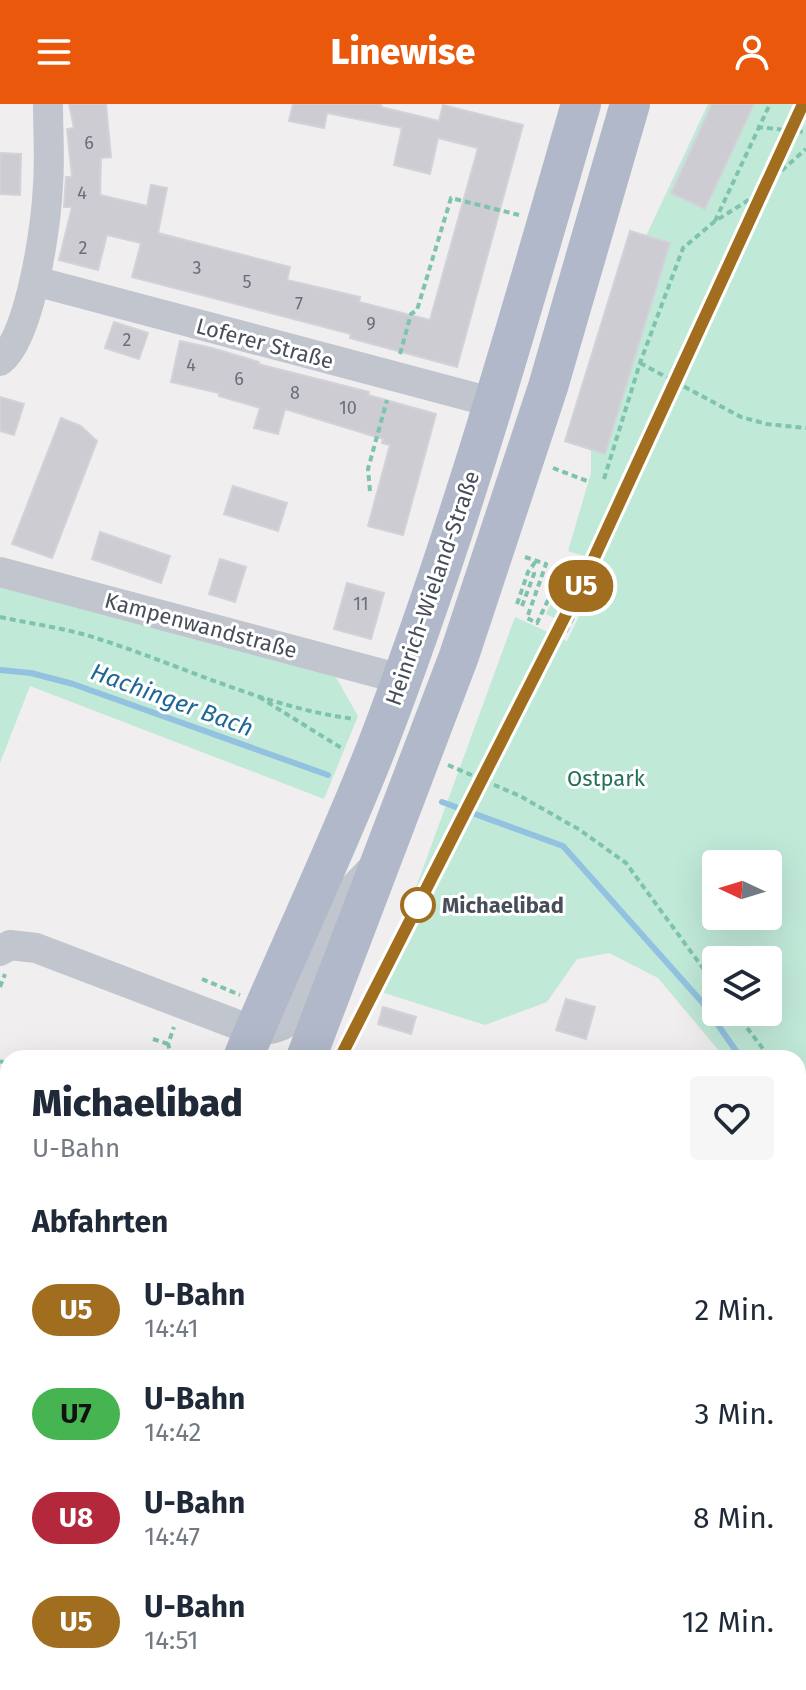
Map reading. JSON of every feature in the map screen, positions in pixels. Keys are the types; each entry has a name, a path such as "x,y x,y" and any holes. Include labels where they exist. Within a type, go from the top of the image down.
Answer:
{"main road":[{"name":"Heinrich-Wieland-Straße","path":"310,1050 459,656 548,387 630,104"},
{"name":"Heinrich-Wieland-Straße","path":"247,1028 370,761 401,679 495,403 572,106"}],"street":[{"path":"0,361 11,352 35,281 48,184 48,104"},
{"name":"Loferer Straße","path":"35,281 495,403"},
{"name":"Kampenwandstraße","path":"0,572 401,679"},
{"path":"0,951 10,945 36,948 247,1028 271,1030 286,1025 297,1015 346,896 384,856"}],"path":[{"path":"714,222 770,104"},
{"path":"757,127 806,132"},
{"path":"604,479 640,363 683,248 714,222 747,201 806,149"},
{"path":"397,365 451,198 529,217"},
{"path":"640,363 741,417 767,424 806,428"},
{"path":"370,491 368,469 387,399"},
{"path":"553,468 587,481"},
{"path":"525,557 546,564 527,618 537,623 564,567 594,577 564,635"},
{"path":"516,601 536,561"},
{"path":"0,617 93,637 328,716 361,719"},
{"path":"254,693 348,752"},
{"path":"448,765 520,796 580,830 626,863 702,967"},
{"path":"202,979 247,1028"},
{"path":"170,1050 168,1044 177,1022"},
{"path":"746,1026 764,1050"},
{"path":"153,1039 168,1044"}],"green space":[{"name":"Ostpark","path":"708,104 806,104 806,1050 718,1050 658,978 609,953 577,959 547,1002 485,1025 378,991 515,617 567,641 605,562 568,551 591,473 591,449 646,236"},
{"path":"567,570 586,576 562,622 546,614"},
{"path":"0,582 333,672 358,716 324,799 30,686 0,763"}],"building":[{"path":"69,104 106,104 111,157 101,158 100,195 147,206 151,185 167,188 158,233 290,267 287,280 360,297 359,302 430,320 478,148 438,138 430,174 394,165 402,128 327,113 324,128 289,121 293,104 381,104 381,107 439,121 443,105 523,125 457,367 350,338 351,334 132,277 141,243 107,235 98,270 59,260 72,207 64,207 66,177 72,177 67,129 74,128"},
{"path":"712,104 754,104 705,209 671,193"},
{"path":"0,153 21,154 20,195 0,194"},
{"path":"630,231 670,243 605,454 565,441"},
{"path":"114,322 148,333 139,359 105,348"},
{"path":"180,341 369,392 368,395 436,414 403,535 368,526 390,445 382,443 383,439 285,409 278,434 254,428 260,408 219,396 219,393 171,382"},
{"path":"0,397 24,404 14,435 0,431"},
{"path":"61,418 81,426 97,441 52,558 12,544"},
{"path":"233,486 287,503 278,531 224,514"},
{"path":"100,532 170,556 161,583 92,559"},
{"path":"220,559 246,567 235,602 209,594"},
{"path":"347,583 384,593 371,639 334,629"},
{"path":"566,999 595,1007 586,1039 556,1030"},
{"path":"383,1007 416,1017 411,1034 378,1024"}],"waterway":[{"name":"Hachinger Bach","path":"0,670 31,673 73,684 328,775"},
{"name":"Hachinger Bach","path":"442,802 563,846 702,1002 735,1050"}],"metro line":[{"name":"U5","path":"344,1050 587,573 803,104"}],"place":[{"name":"Michaelibad","path":"418,905"}]}
